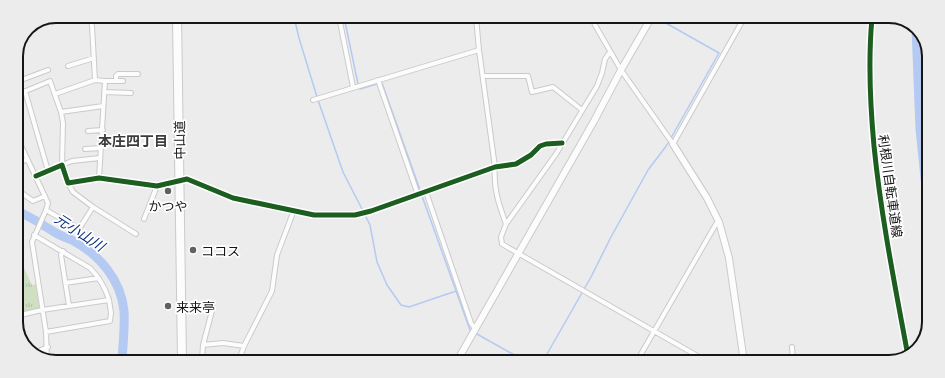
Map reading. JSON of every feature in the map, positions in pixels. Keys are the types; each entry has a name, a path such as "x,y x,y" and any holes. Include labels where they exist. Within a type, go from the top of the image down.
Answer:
{"highway":[{"name":"中山道","path":"177,23 182,355"}],"street":[{"path":"91,23 95,80"},
{"path":"341,23 353,87"},
{"path":"477,23 495,167 494,177 496,193 506,224"},
{"path":"594,23 621,70 673,144 707,198 719,222 729,258 743,355"},
{"path":"460,355 594,121 648,23"},
{"path":"673,144 741,23"},
{"path":"313,100 479,50"},
{"path":"610,52 605,59 597,86 533,188 506,224 501,236 502,244 696,355"},
{"path":"68,66 94,58"},
{"path":"23,79 48,70"},
{"path":"116,81 116,76 118,74 138,74"},
{"path":"483,76 528,76 532,92 553,87 582,110"},
{"path":"55,94 95,80 123,82"},
{"path":"378,80 418,195"},
{"path":"23,92 50,81 61,112 63,123 62,165 73,192 92,207 136,234"},
{"path":"99,178 105,81"},
{"path":"26,90 48,171"},
{"path":"104,92 131,92"},
{"path":"61,112 103,106"},
{"path":"88,131 103,130"},
{"path":"68,182 99,178 157,186 187,179 233,198 314,215 355,215 418,195 495,167 516,164 540,146 562,143"},
{"path":"85,149 101,148"},
{"path":"23,149 48,203 32,242 46,332 48,354"},
{"path":"36,176 72,161 100,158"},
{"path":"23,162 28,159"},
{"path":"144,220 157,186"},
{"path":"426,192 471,323 475,329"},
{"path":"23,194 33,201 45,196"},
{"path":"45,213 79,228 92,207"},
{"path":"241,355 272,291 277,255 294,210"},
{"path":"641,355 716,224 719,222"},
{"path":"35,233 85,264 99,278 107,291 110,300 110,321 46,332"},
{"path":"63,251 61,255 69,306"},
{"path":"66,283 99,278"},
{"path":"23,314 42,310 110,300"},
{"path":"202,355 203,345 213,307"},
{"path":"203,345 223,343 244,346"},
{"path":"40,351 48,347"},
{"path":"792,347 793,355"}],"green space":[{"path":"23,266 32,285 36,284 39,308 23,312"}],"waterway":[{"path":"295,23 317,97"},
{"path":"345,23 358,84"},
{"path":"546,355 591,277 648,170 667,145 719,53 666,23"},
{"path":"916,38 922,148"},
{"path":"382,83 420,190"},
{"path":"360,89 377,84"},
{"path":"318,100 343,172 363,211"},
{"path":"422,196 470,330"},
{"name":"元小山川","path":"23,214 58,234 72,240 92,253 114,279 119,289 124,311 122,355"},
{"path":"365,215 370,225 377,262 387,285 401,305 409,307 456,291"},
{"path":"477,334 514,355"}],"cycle path":[{"name":"利根川自転車道線","path":"872,23 870,82 874,146 884,225 907,349"},
{"path":"36,176 62,165 68,183 99,178 157,186 187,179 233,198 314,215 355,215 371,211 495,167 516,164 531,155 540,146 562,143"}],"place":[{"name":"かつや","path":"168,191"},
{"name":"ココス","path":"193,250"},
{"name":"来来亭","path":"168,306"}],"district":[{"name":"本庄四丁目","path":"133,140"}]}
